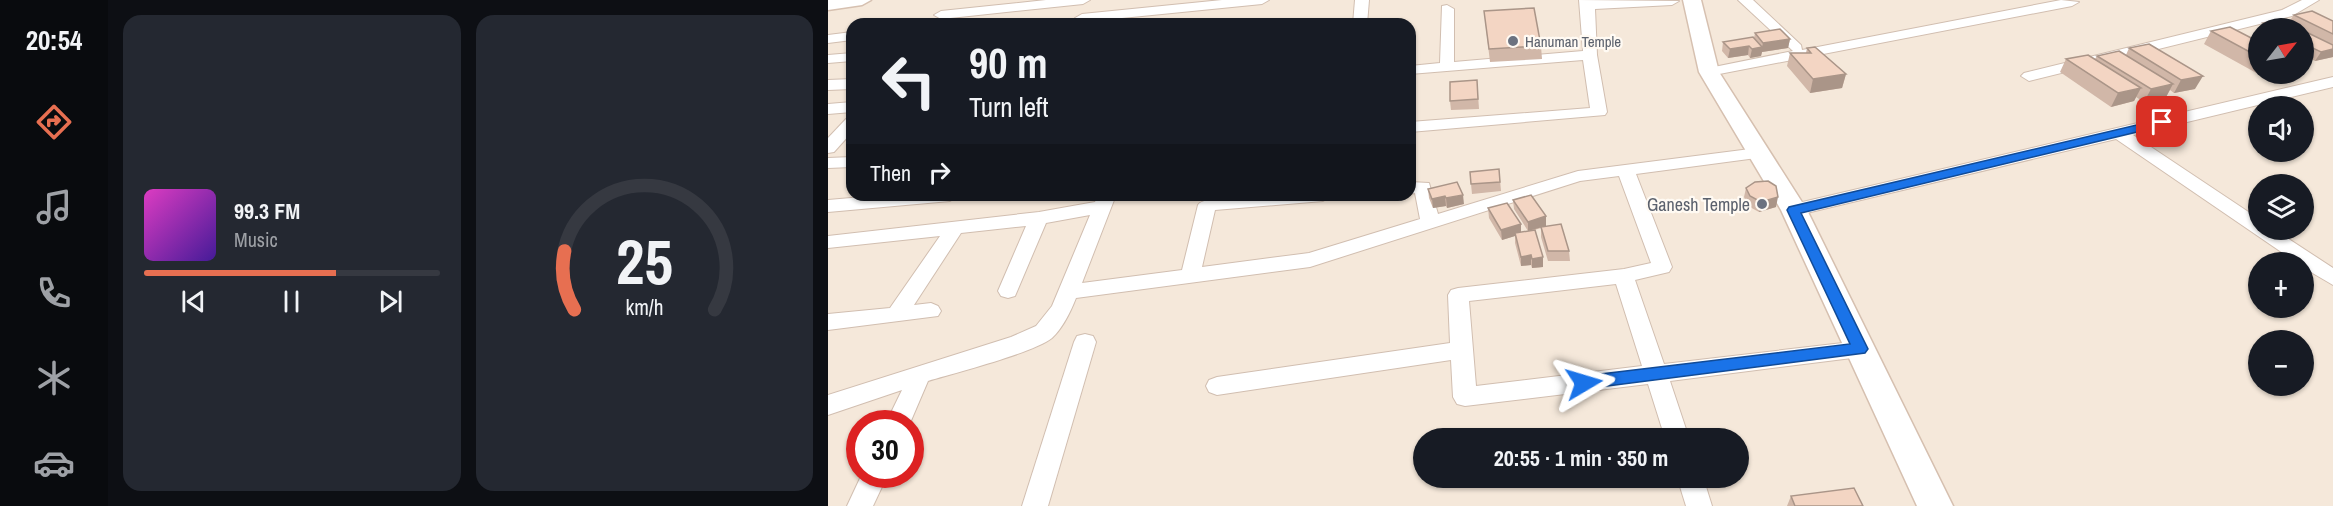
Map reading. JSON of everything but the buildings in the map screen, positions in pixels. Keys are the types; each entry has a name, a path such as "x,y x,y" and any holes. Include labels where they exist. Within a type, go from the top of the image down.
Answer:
{"main road":[{"path":"830,6 862,0"},
{"path":"1686,0 1708,72 1794,210 1935,506"}],"street":[{"path":"939,18 951,0"},
{"path":"946,18 1083,0"},
{"path":"1082,18 1091,0"},
{"path":"1104,18 1262,0"},
{"path":"1360,18 1362,0"},
{"path":"1416,127 1599,112 1590,55 1587,3 1686,0"},
{"path":"1745,0 1802,54"},
{"path":"1708,72 2072,2 2068,0"},
{"path":"2029,75 2287,13 2312,0"},
{"path":"1212,18 1216,4"},
{"path":"1447,9 1447,67"},
{"path":"828,39 846,37"},
{"path":"1416,70 1590,55"},
{"path":"828,59 846,58"},
{"path":"1794,210 2333,82"},
{"path":"828,85 846,84"},
{"path":"828,109 846,108"},
{"path":"828,148 843,131"},
{"path":"2119,133 2248,221"},
{"path":"1067,292 1310,260 1578,176 1758,153"},
{"path":"828,163 846,162"},
{"path":"1626,170 1662,267 1624,276 1458,295 1465,397 1860,349"},
{"path":"1416,188 1423,187 1430,222"},
{"path":"828,206 883,201"},
{"path":"828,242 1040,218 1104,201"},
{"path":"828,405 1044,332 1060,309 1104,201"},
{"path":"1190,276 1207,205 1253,201"},
{"path":"1008,291 1040,218"},
{"path":"896,315 955,228"},
{"path":"2279,240 2327,268"},
{"path":"1624,276 1674,428"},
{"path":"828,322 931,311"},
{"path":"1035,506 1085,342"},
{"path":"1216,386 1462,350"},
{"path":"904,410 920,375"},
{"path":"860,506 868,488"},
{"path":"1693,488 1699,506"}],"shaded area":[{"path":"828,0 2333,0 2333,506 828,506"}],"place":[{"name":"Hanuman Temple","path":"1513,41"},
{"name":"Ganesh Temple","path":"1762,204"}],"route":[{"path":"1584,383 1860,349 1794,210 2162,122"}]}
